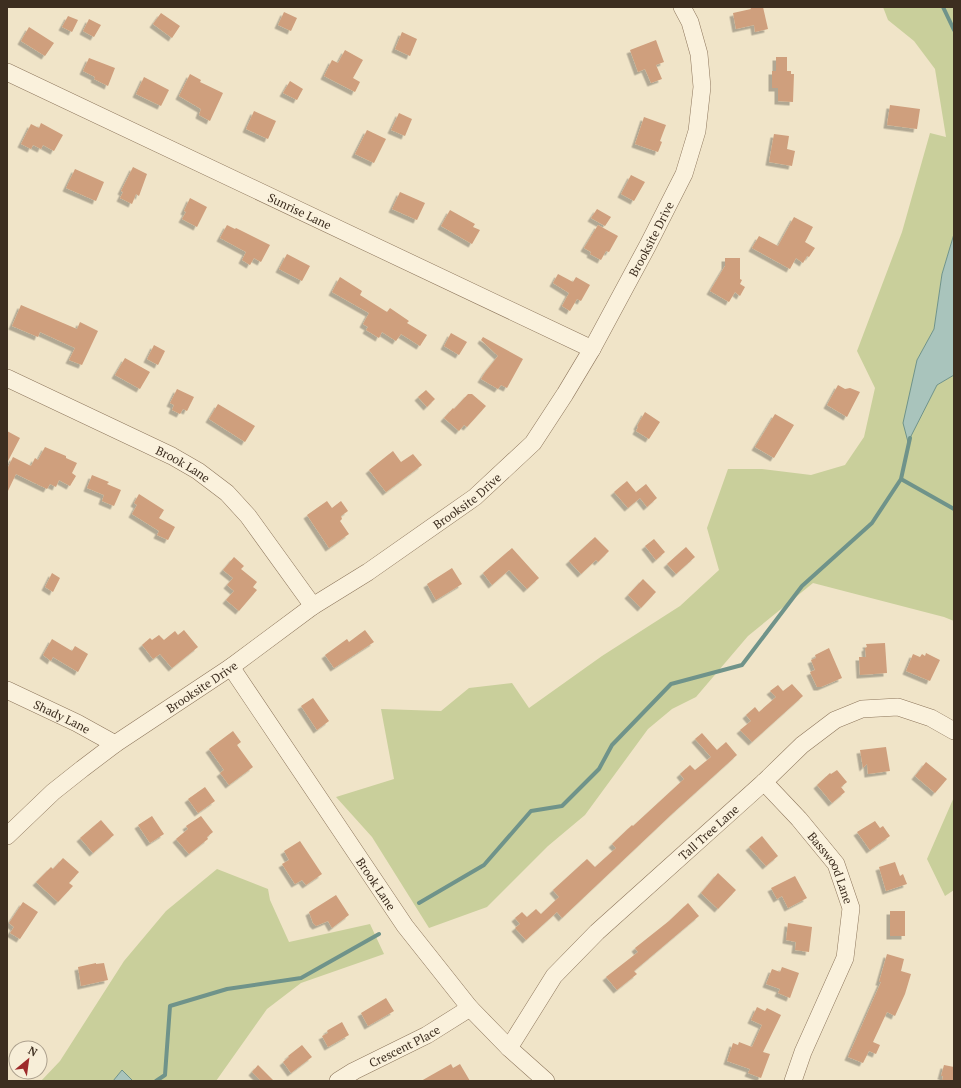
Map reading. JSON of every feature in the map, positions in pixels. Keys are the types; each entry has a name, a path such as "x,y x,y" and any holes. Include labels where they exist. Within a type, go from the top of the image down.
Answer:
{"street":[{"name":"Brooksite Drive","path":"7,836 53,792 115,744 231,667 313,606 368,572 475,497 533,443 592,349 684,174 697,131 702,87 699,54 690,22 682,7"},
{"name":"Sunrise Lane","path":"7,72 592,349"},
{"name":"Brook Lane","path":"7,378 172,456 198,470 213,481 227,493 248,516 313,606"},
{"name":"Brook Lane","path":"231,667 405,926 470,1008 508,1048 546,1081"},
{"name":"Shady Lane","path":"7,690 77,723 115,744"},
{"name":"Tall Tree Lane","path":"508,1048 554,976 597,932 764,782 807,741 835,720 862,709 898,707 931,718 954,731"},
{"name":"Basswood Lane","path":"764,782 799,819 836,864 851,908 845,958 803,1052 793,1081"},
{"name":"Crescent Place","path":"338,1081 354,1071 427,1035 470,1008"}],"green space":[{"path":"883,7 954,7 954,234 942,274 934,329 917,360 908,442 937,385 954,375 954,621 944,617 813,583 748,636 696,697 672,709 648,729 585,815 548,846 487,907 429,928 372,837 336,797 394,779 381,709 441,711 469,688 512,683 529,708 602,656 680,606 719,570 707,528 728,469 762,469 811,475 845,465 864,437 875,388 857,351 902,232 930,133 946,137 935,69 914,41 888,20"},
{"path":"954,797 954,890 945,896 927,859"},
{"path":"217,869 268,889 270,900 289,942 370,924 384,954 301,983 267,1009 216,1081 133,1081 122,1071 113,1081 41,1081 48,1080 48,1074 60,1061 124,961 166,911"}],"water":[{"path":"954,234 954,375 937,385 908,442 903,423 917,360 934,329 942,274"},
{"path":"122,1070 133,1081 113,1081"}],"building":[{"path":"750,7 763,7 768,29 755,32 754,25 736,29 733,13 751,9"},
{"path":"284,12 297,18 291,31 278,25"},
{"path":"161,13 180,26 172,38 153,24"},
{"path":"68,16 78,20 72,32 62,27"},
{"path":"89,19 101,25 94,37 83,31"},
{"path":"29,27 54,43 45,56 21,41"},
{"path":"402,32 417,39 410,56 395,49"},
{"path":"656,40 664,62 656,65 662,79 651,83 645,69 638,72 630,50"},
{"path":"345,50 363,60 353,78 360,82 355,92 324,76 332,60 338,63"},
{"path":"776,57 787,57 787,71 791,71 791,74 794,74 793,102 778,101 778,88 772,88 772,71 776,71"},
{"path":"89,58 115,68 108,86 94,79 95,77 83,71"},
{"path":"190,74 201,80 200,82 223,93 210,121 199,115 201,109 179,96"},
{"path":"144,77 169,90 161,106 136,94"},
{"path":"290,81 303,89 297,100 283,93"},
{"path":"890,105 920,109 917,129 887,125"},
{"path":"254,111 276,121 268,139 246,129"},
{"path":"399,113 412,119 405,136 391,130"},
{"path":"644,117 666,125 660,141 662,142 658,152 635,144"},
{"path":"41,123 63,135 54,151 43,145 41,149 33,145 31,149 21,144 31,124 39,128"},
{"path":"367,130 386,139 374,163 355,154"},
{"path":"774,134 789,136 787,149 795,151 792,166 769,162"},
{"path":"133,167 147,174 139,196 136,194 132,204 120,198 123,192 121,191"},
{"path":"75,169 104,182 96,201 66,188"},
{"path":"631,175 645,182 634,201 621,194"},
{"path":"400,192 425,203 417,220 392,209"},
{"path":"190,198 207,207 197,227 182,219 186,212 184,211"},
{"path":"597,209 611,217 605,226 591,218"},
{"path":"450,210 475,224 473,227 480,230 472,244 441,226"},
{"path":"794,217 813,227 805,242 815,248 809,257 807,256 803,263 796,258 790,269 752,248 759,236 778,246"},
{"path":"227,225 270,245 261,262 254,258 250,265 242,260 246,252 220,238"},
{"path":"598,225 618,236 609,252 606,251 601,260 590,254 591,252 584,248"},
{"path":"287,254 310,266 302,281 279,269"},
{"path":"725,258 740,258 740,279 742,280 740,284 745,287 740,296 735,292 729,302 710,291 725,266"},
{"path":"558,274 573,282 576,277 590,285 581,301 577,299 570,311 562,306 569,293 553,283"},
{"path":"340,277 362,291 360,295 387,312 390,308 409,321 407,323 427,335 420,346 401,334 396,341 382,332 379,338 366,330 368,327 363,324 369,313 332,292"},
{"path":"21,305 77,329 80,322 98,331 82,365 69,360 75,348 40,332 38,337 12,326"},
{"path":"451,333 467,342 459,355 444,346"},
{"path":"483,337 523,359 507,388 501,385 498,389 481,379 498,356 481,340"},
{"path":"154,345 165,351 158,365 147,359"},
{"path":"125,358 150,372 140,389 115,375"},
{"path":"838,385 845,389 850,388 860,392 847,417 827,405"},
{"path":"177,389 194,397 187,411 183,409 180,414 172,410 174,405 170,403"},
{"path":"426,390 435,399 427,407 418,397"},
{"path":"468,394 472,394 486,406 467,427 464,425 459,431 444,418"},
{"path":"218,404 255,426 245,442 209,419"},
{"path":"645,412 660,422 649,439 636,431 637,426"},
{"path":"775,414 794,425 774,458 755,447"},
{"path":"7,431 20,438 7,463"},
{"path":"45,447 66,456 66,458 77,463 72,473 76,476 70,486 59,480 56,487 50,484 47,489 16,474 7,493 7,469 13,457 31,466 35,458 38,460"},
{"path":"393,451 401,462 413,454 422,465 386,492 369,470"},
{"path":"92,475 109,482 107,484 121,490 114,506 102,501 104,495 87,488"},
{"path":"627,481 636,492 646,484 657,498 647,507 640,498 628,508 614,492"},
{"path":"139,494 164,510 159,518 175,527 168,540 157,535 159,531 132,514 137,505 134,503"},
{"path":"327,501 332,508 341,501 348,511 341,516 342,519 340,521 349,534 329,548 307,515"},
{"path":"595,537 609,551 598,562 596,560 581,574 569,561"},
{"path":"654,539 665,552 656,560 645,546"},
{"path":"686,547 695,557 676,574 667,564"},
{"path":"512,548 539,578 527,589 509,570 492,585 483,573"},
{"path":"234,557 244,566 241,569 257,582 253,587 257,590 239,611 226,600 234,591 227,585 233,578 223,570"},
{"path":"452,568 462,584 436,600 427,584"},
{"path":"52,573 60,578 53,592 45,587"},
{"path":"643,579 656,592 641,608 628,595"},
{"path":"184,630 198,647 172,668 160,654 153,659 142,645 150,638 152,640 159,635 164,640 175,631 178,635"},
{"path":"365,630 374,642 334,668 325,655 347,639 349,642"},
{"path":"52,639 72,651 75,646 88,654 78,672 53,657 51,661 43,655"},
{"path":"885,643 887,673 860,675 859,657 866,657 866,644"},
{"path":"829,648 842,678 821,687 817,687 810,672 815,670 811,660 816,658 815,655"},
{"path":"926,653 940,660 930,681 906,671 913,654 920,657 922,654 925,656"},
{"path":"792,684 803,696 752,742 740,730 751,721 746,715 755,707 759,712 776,697 770,691 778,685 783,691"},
{"path":"313,698 329,721 317,730 301,706"},
{"path":"233,731 241,742 237,745 253,767 229,785 220,773 224,770 209,749"},
{"path":"702,733 717,750 726,742 737,755 562,918 557,912 526,940 515,928 520,924 515,918 522,912 527,917 536,909 541,914 559,897 553,890 587,859 595,867 616,848 612,844 684,779 680,774 690,765 695,770 711,757 695,739"},
{"path":"886,747 890,771 868,774 867,764 863,768 860,750"},
{"path":"926,762 947,779 935,793 915,776"},
{"path":"837,770 847,782 841,787 845,792 832,803 817,785 830,773 831,774"},
{"path":"205,787 215,801 198,813 188,799"},
{"path":"152,816 164,834 150,843 138,825"},
{"path":"201,816 213,832 207,837 208,839 189,854 176,839 188,829 186,826"},
{"path":"101,820 114,835 93,853 80,838"},
{"path":"875,821 880,828 883,826 890,836 870,850 857,832"},
{"path":"762,836 778,856 766,866 749,847"},
{"path":"300,841 322,874 306,885 302,880 295,884 282,864 289,860 284,851"},
{"path":"63,858 79,872 69,883 73,886 58,902 36,882 51,867 53,869"},
{"path":"895,862 900,876 903,874 907,884 886,891 879,867"},
{"path":"718,873 736,890 718,909 701,893"},
{"path":"795,876 807,898 788,908 782,896 777,899 771,888"},
{"path":"336,895 349,915 332,928 328,921 316,926 313,923 309,912"},
{"path":"23,902 38,912 20,939 10,933 14,927 9,923"},
{"path":"688,903 699,916 634,971 637,974 617,990 606,977 638,952 635,948 669,921"},
{"path":"890,911 905,911 905,936 890,936"},
{"path":"788,923 812,927 809,952 795,950 796,942 786,940"},
{"path":"887,954 904,959 901,971 911,974 905,994 895,1016 887,1012 873,1042 880,1045 876,1054 869,1051 863,1063 848,1057 881,982 879,982"},
{"path":"96,963 104,963 108,980 81,986 78,967"},
{"path":"782,967 799,973 790,998 778,993 780,989 766,984 772,969 780,972"},
{"path":"386,998 394,1011 368,1026 361,1013"},
{"path":"757,1007 765,1011 767,1008 781,1015 763,1052 770,1054 761,1078 748,1073 750,1069 727,1061 733,1043 738,1045 739,1042 752,1047 762,1025 751,1020"},
{"path":"342,1022 349,1035 328,1047 322,1036 328,1033 328,1030"},
{"path":"302,1045 312,1057 291,1073 283,1062"},
{"path":"451,1064 453,1068 460,1064 470,1081 421,1081"},
{"path":"258,1065 274,1081 261,1081 252,1072"},
{"path":"944,1065 954,1067 954,1081 942,1081 943,1076 941,1076"}],"waterway":[{"path":"943,7 954,30"},
{"path":"910,438 901,479 954,509"},
{"path":"419,903 484,865 531,811 562,806 599,769 612,745 671,684 742,665 802,586 872,523 901,479"},
{"path":"156,1081 165,1075 170,1006 227,989 301,978 379,934"}]}
